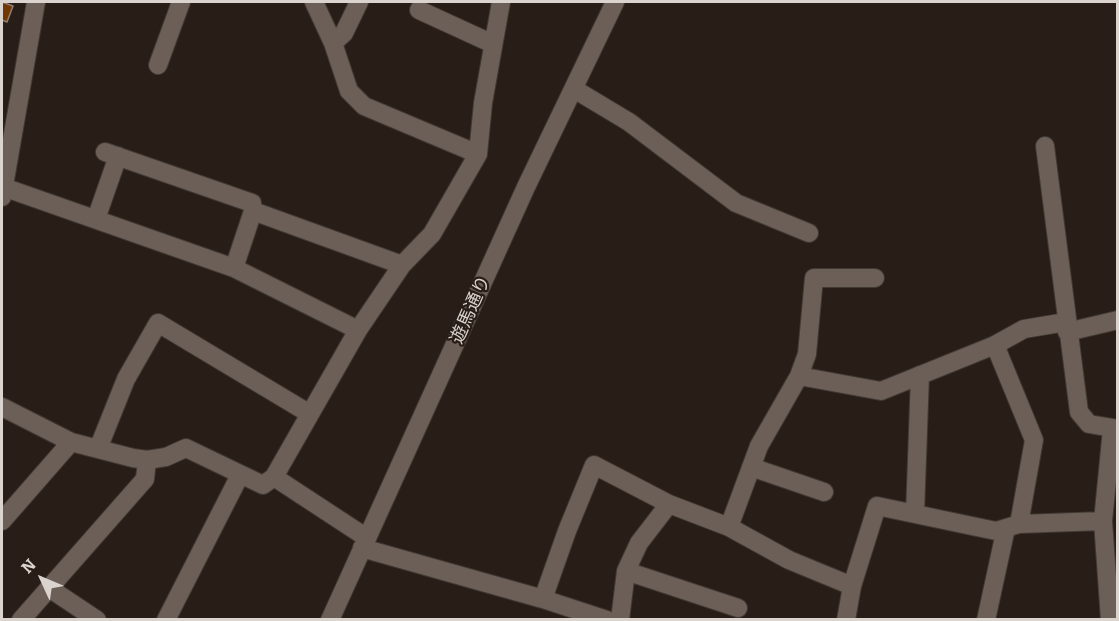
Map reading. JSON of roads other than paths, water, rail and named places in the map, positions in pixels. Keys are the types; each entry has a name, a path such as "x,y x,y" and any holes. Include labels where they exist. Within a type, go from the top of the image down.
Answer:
{"street":[{"path":"36,2 2,192 96,219 234,268 358,330"},
{"path":"158,65 181,2"},
{"path":"314,2 333,43 349,91 364,106 478,154"},
{"path":"333,43 344,33 359,2"},
{"path":"2,407 71,442 98,449 147,460 166,457 186,448 263,485 274,477 358,330 402,265 432,234 478,154 483,103 501,2"},
{"name":"遊馬通り","path":"330,620 521,198 615,2"},
{"path":"419,10 494,44"},
{"path":"574,89 629,122 736,203 809,233"},
{"path":"1045,146 1079,412 1089,424 1115,429 1102,521 1110,620"},
{"path":"96,219 112,154 252,203 253,211 234,268"},
{"path":"253,211 402,265"},
{"path":"729,527 759,446 799,376 807,354 814,278 875,278"},
{"path":"799,376 881,390 995,345 1024,329 1067,327 1118,320"},
{"path":"98,449 126,379 158,323 310,414"},
{"path":"986,620 1034,440 995,345"},
{"path":"915,514 920,375"},
{"path":"2,521 71,442"},
{"path":"21,620 145,479 147,460"},
{"path":"543,599 594,465 669,504 729,527 789,560 852,586"},
{"path":"751,467 824,492"},
{"path":"165,620 240,475"},
{"path":"274,477 365,543 607,620"},
{"path":"620,620 626,571 639,543 669,504"},
{"path":"846,620 852,586 877,506 996,531 1012,526 1102,521"},
{"path":"626,571 738,608"},
{"path":"49,588 97,620"}]}
